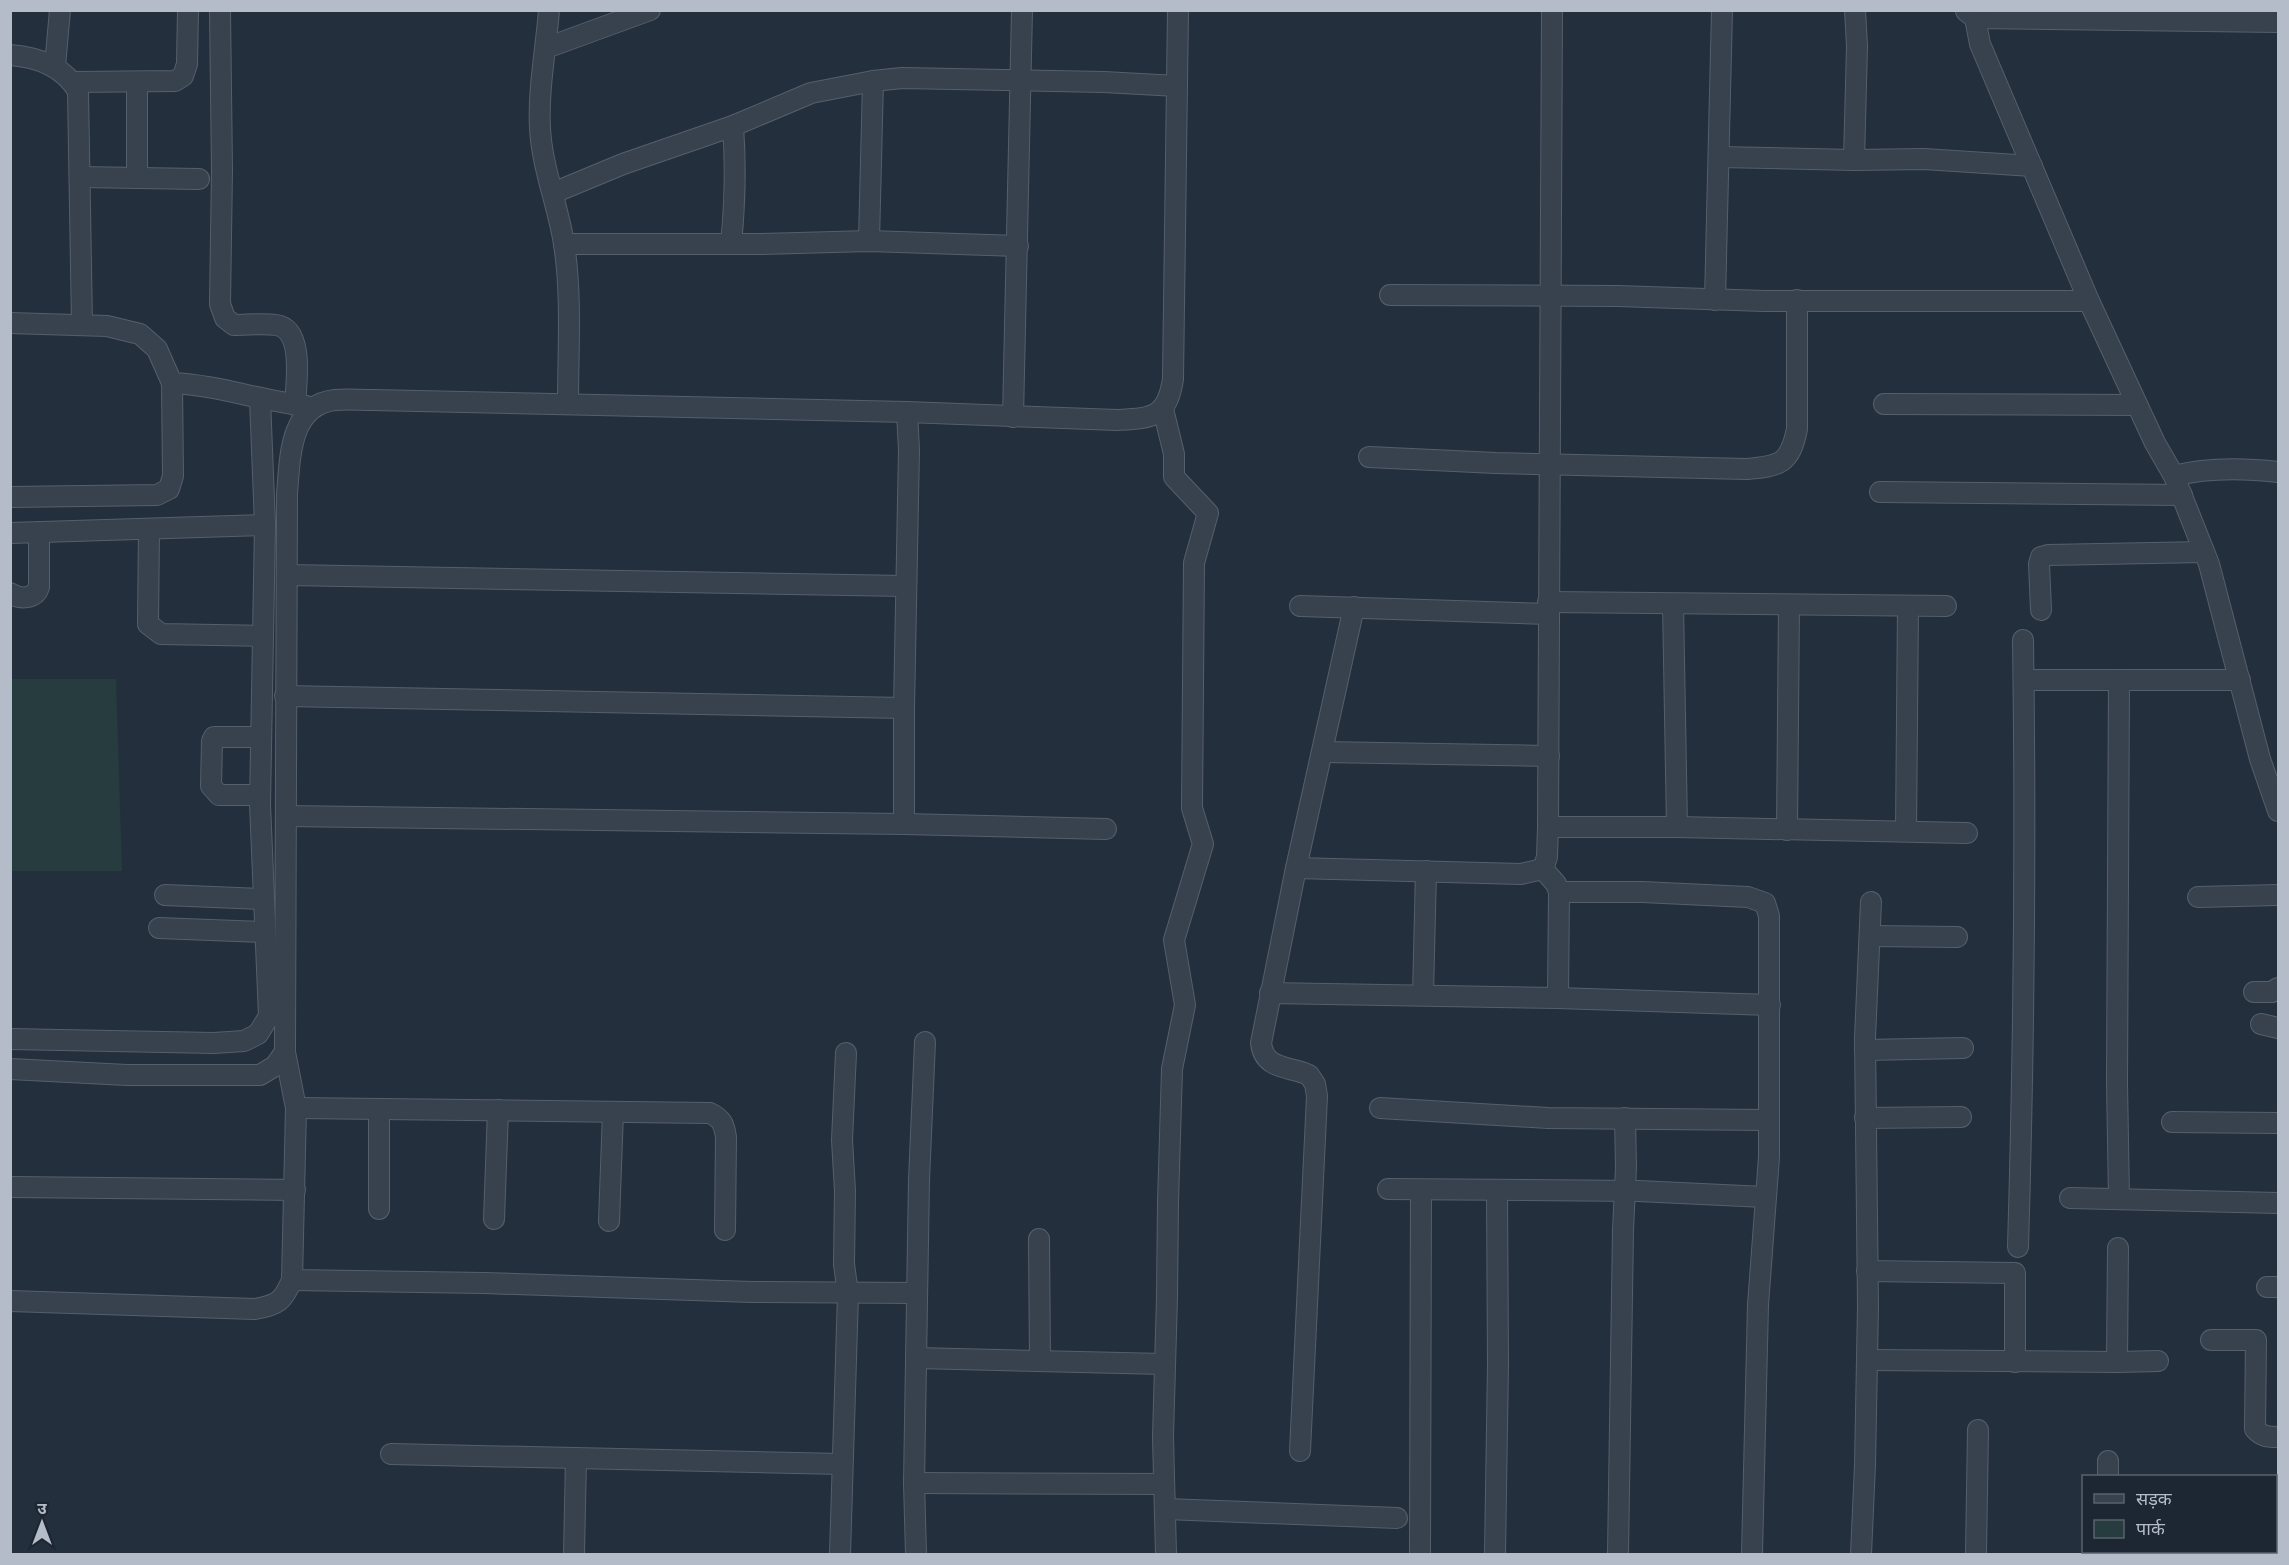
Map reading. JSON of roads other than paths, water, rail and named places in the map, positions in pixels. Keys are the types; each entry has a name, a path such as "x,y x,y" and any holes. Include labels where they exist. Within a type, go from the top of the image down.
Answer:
{"street":[{"path":"55,66 60,10"},
{"path":"73,82 175,81 183,76 187,64 188,10"},
{"path":"10,1301 255,1309 279,1302 292,1280 296,1190 296,1108 285,1052 287,494 291,448 304,406 294,338 278,325 234,325 225,318 220,304 222,170 220,10"},
{"path":"549,10 540,131 547,173 554,193 564,244 568,305 568,404"},
{"path":"546,48 650,10"},
{"path":"1013,417 1022,10"},
{"path":"172,383 201,384 260,399 304,406 333,400 907,412 1117,420 1145,418 1163,409 1171,397 1173,379 1178,10"},
{"path":"1543,869 1547,857 1549,756 1552,10"},
{"path":"1714,300 1722,10"},
{"path":"1854,160 1857,46 1855,10"},
{"path":"2278,22 2236,16 1981,14 1980,44 2089,301 2155,443 2182,495 2204,552 2260,759 2278,811"},
{"path":"10,55 30,57 55,66 73,82 78,90 82,325"},
{"path":"554,193 623,164 733,126 811,93 873,81 902,78 1104,82 1177,86"},
{"path":"869,241 873,81"},
{"path":"137,83 137,178"},
{"path":"731,244 735,208 733,126"},
{"path":"1719,157 1924,159 2032,166"},
{"path":"80,177 199,178"},
{"path":"564,244 869,241 1018,246"},
{"path":"1390,295 1714,300 2089,301"},
{"path":"1369,457 1496,463 1747,469 1775,467 1785,459 1794,445 1797,429 1797,300"},
{"path":"10,323 123,328 140,334 157,349 172,383 173,476 169,489 158,495 10,497"},
{"path":"10,1039 214,1043 244,1041 258,1034 269,1016 260,795 265,525 260,399"},
{"path":"1884,404 2137,405"},
{"path":"1163,409 1174,454 1174,477 1208,513 1194,563 1192,808 1203,844 1174,940 1185,1005 1172,1069 1164,1364 1166,1554"},
{"path":"904,824 905,586 909,450 907,412"},
{"path":"2174,476 2198,470 2242,469 2278,472"},
{"path":"1880,492 2182,495"},
{"path":"10,533 265,525"},
{"path":"149,529 148,624 152,630 161,634 263,636"},
{"path":"10,593 12,596 31,597 37,593 39,587 39,532"},
{"path":"2041,610 2039,564 2041,557 2204,552"},
{"path":"288,575 905,586"},
{"path":"1672,604 1677,827"},
{"path":"1300,606 1548,608 1672,604 1946,606"},
{"path":"1787,830 1789,606"},
{"path":"1906,831 1908,606"},
{"path":"1300,1450 1317,1096 1315,1084 1310,1075 1270,1062 1262,1055 1261,1043 1296,868 1354,607"},
{"path":"2018,1247 2026,845 2023,762 2024,640"},
{"path":"2024,680 2240,680"},
{"path":"2119,680 2117,1083 2119,1199"},
{"path":"285,696 904,708"},
{"path":"260,795 219,795 214,792 211,786 211,746 214,737 261,737"},
{"path":"1323,752 1549,756"},
{"path":"286,816 1106,829"},
{"path":"1548,827 1677,827 1967,833"},
{"path":"1296,868 1521,874 1543,869"},
{"path":"1543,869 1556,884 1559,892 1558,998"},
{"path":"1423,995 1426,871"},
{"path":"1559,892 1642,892 1757,898 1765,903 1769,916 1769,1157 1758,1305 1752,1554"},
{"path":"165,895 263,898"},
{"path":"2198,897 2278,896"},
{"path":"1861,1554 1867,1360 1865,1050 1871,902"},
{"path":"159,928 265,932"},
{"path":"1870,936 1957,937"},
{"path":"2254,992 2272,992 2278,988"},
{"path":"1270,993 1558,998 1770,1005"},
{"path":"915,1554 914,1483 920,1122 925,1042"},
{"path":"1865,1050 1963,1048"},
{"path":"10,1070 127,1075 260,1075 276,1066 285,1052"},
{"path":"840,1554 848,1294 844,1264 845,1191 842,1140 846,1053"},
{"path":"1380,1107 1548,1118 1768,1120"},
{"path":"296,1108 710,1113 719,1117 724,1124 726,1137 725,1230"},
{"path":"380,1109 380,1209"},
{"path":"494,1219 498,1110"},
{"path":"609,1221 613,1112"},
{"path":"1865,1118 1961,1117"},
{"path":"1618,1554 1626,1118"},
{"path":"2172,1122 2278,1123"},
{"path":"10,1187 296,1190"},
{"path":"1388,1189 1624,1191 1765,1197"},
{"path":"1420,1554 1421,1190"},
{"path":"1495,1554 1498,1364 1497,1190"},
{"path":"2070,1198 2278,1203"},
{"path":"1039,1239 1040,1361"},
{"path":"2117,1362 2118,1248"},
{"path":"1867,1271 2015,1274 2015,1362"},
{"path":"292,1280 484,1283 848,1294 917,1293"},
{"path":"2211,1340 2256,1340 2255,1429 2259,1434 2278,1437"},
{"path":"916,1358 1164,1364"},
{"path":"1867,1360 2158,1361"},
{"path":"1976,1554 1978,1430"},
{"path":"391,1454 842,1464"},
{"path":"574,1554 576,1458"},
{"path":"914,1483 1164,1484"},
{"path":"1166,1509 1397,1518"}]}
